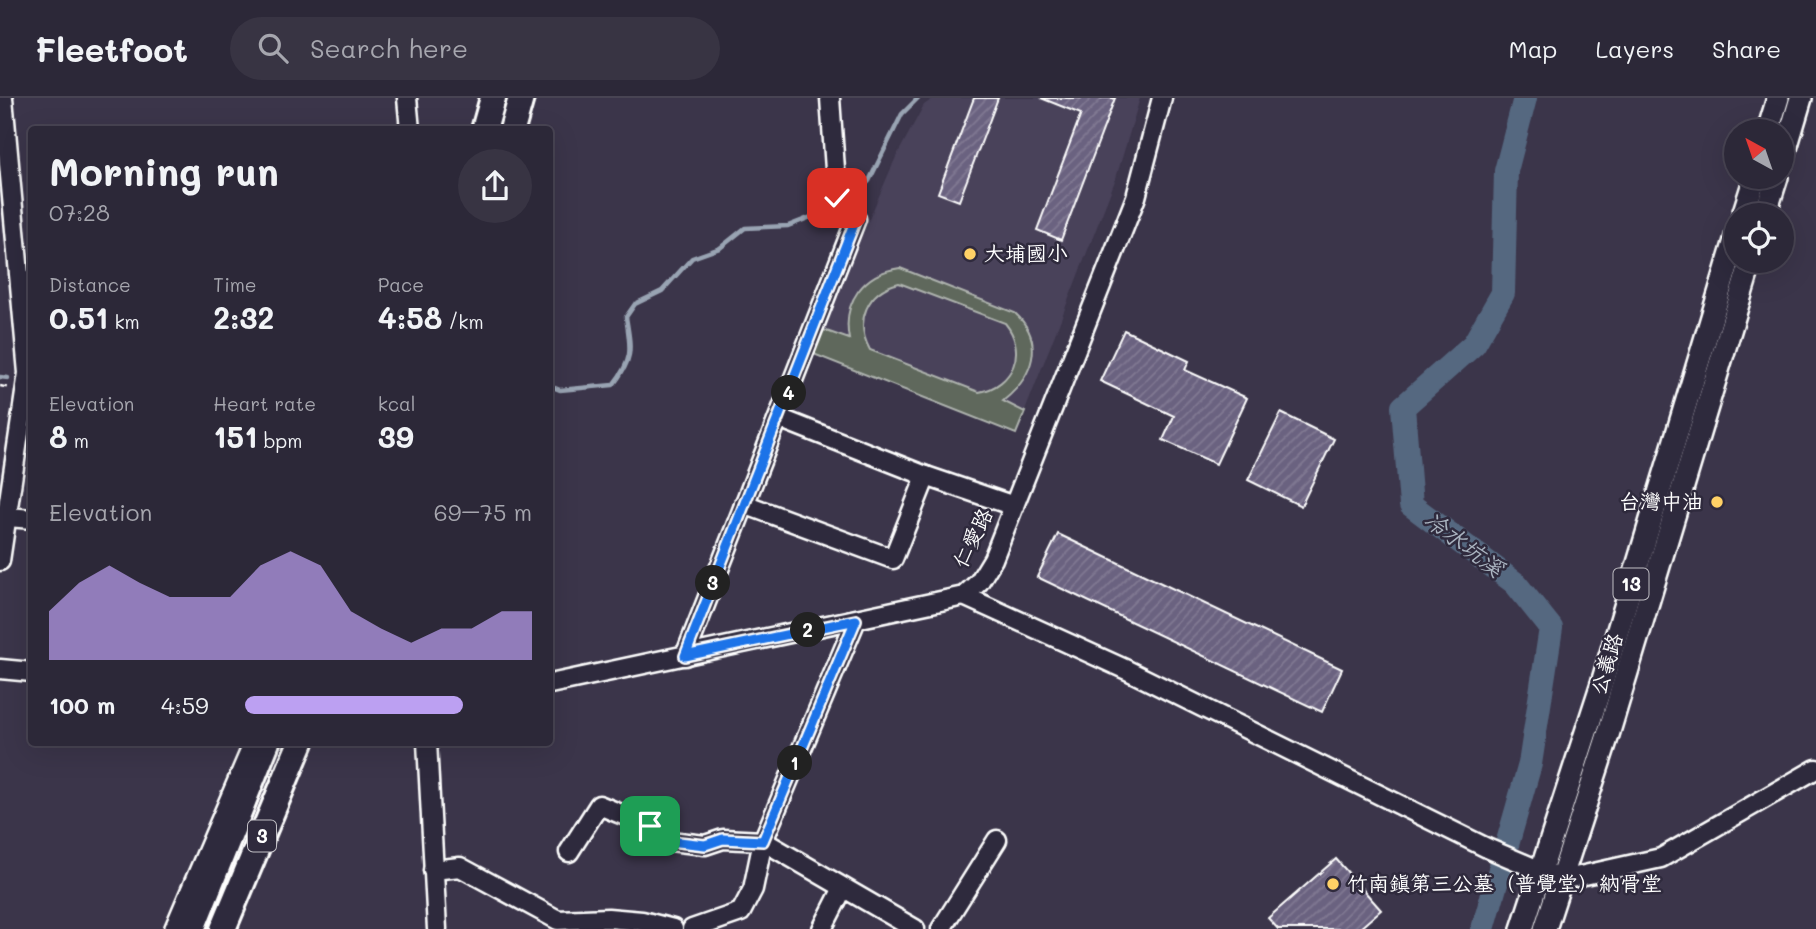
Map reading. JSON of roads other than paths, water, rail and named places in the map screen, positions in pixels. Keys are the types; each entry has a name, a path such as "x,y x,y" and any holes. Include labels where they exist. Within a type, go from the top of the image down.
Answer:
{"highway":[{"path":"485,126 493,98"},
{"path":"513,126 521,98"},
{"name":"3","path":"192,929 265,746"},
{"name":"3","path":"223,929 300,746"}],"main road":[{"path":"1772,119 1778,98"},
{"path":"1794,122 1801,98"},
{"name":"公義路","path":"1522,929 1533,868 1602,683 1725,273"},
{"name":"公義路","path":"1545,929 1748,273"},
{"path":"1665,468 1688,472"}],"street":[{"path":"0,561 28,373 3,98"},
{"path":"407,98 410,126"},
{"path":"685,656 856,219 843,204 830,98"},
{"name":"仁愛路","path":"553,683 964,596 979,582 993,559 1136,197 1162,98"},
{"path":"1716,303 1737,308"},
{"path":"779,418 926,476 1013,506"},
{"path":"744,504 892,559 926,476"},
{"path":"8,517 28,519"},
{"path":"964,596 1127,670 1488,848 1562,880 1661,858 1816,769"},
{"path":"692,929 741,912 753,889 763,841 856,620"},
{"path":"0,669 28,672"},
{"path":"174,929 252,746"},
{"path":"234,929 311,746"},
{"path":"427,746 437,929"},
{"path":"569,852 599,805 650,826 670,841 705,845 723,839 763,841 915,929"},
{"path":"941,929 998,840"},
{"path":"433,870 460,867 558,920 620,919 673,929"},
{"path":"822,929 843,888"}],"waterway":[{"path":"846,202 869,181 902,114 918,98"},
{"name":"冷水坑溪","path":"1483,929 1530,764 1551,628 1515,583 1411,505 1403,407 1474,344 1503,293 1506,171 1525,98"},
{"path":"553,387 560,390 613,385 628,360 626,317 635,304 662,291 692,258 720,248 745,228 788,226 839,206"},
{"path":"0,377 8,378"}],"place":[{"name":"大埔國小","path":"970,254"},
{"name":"台灣中油","path":"1717,502"},
{"name":"竹南鎮第三公墓（普覺堂）納骨堂","path":"1333,884"}]}
